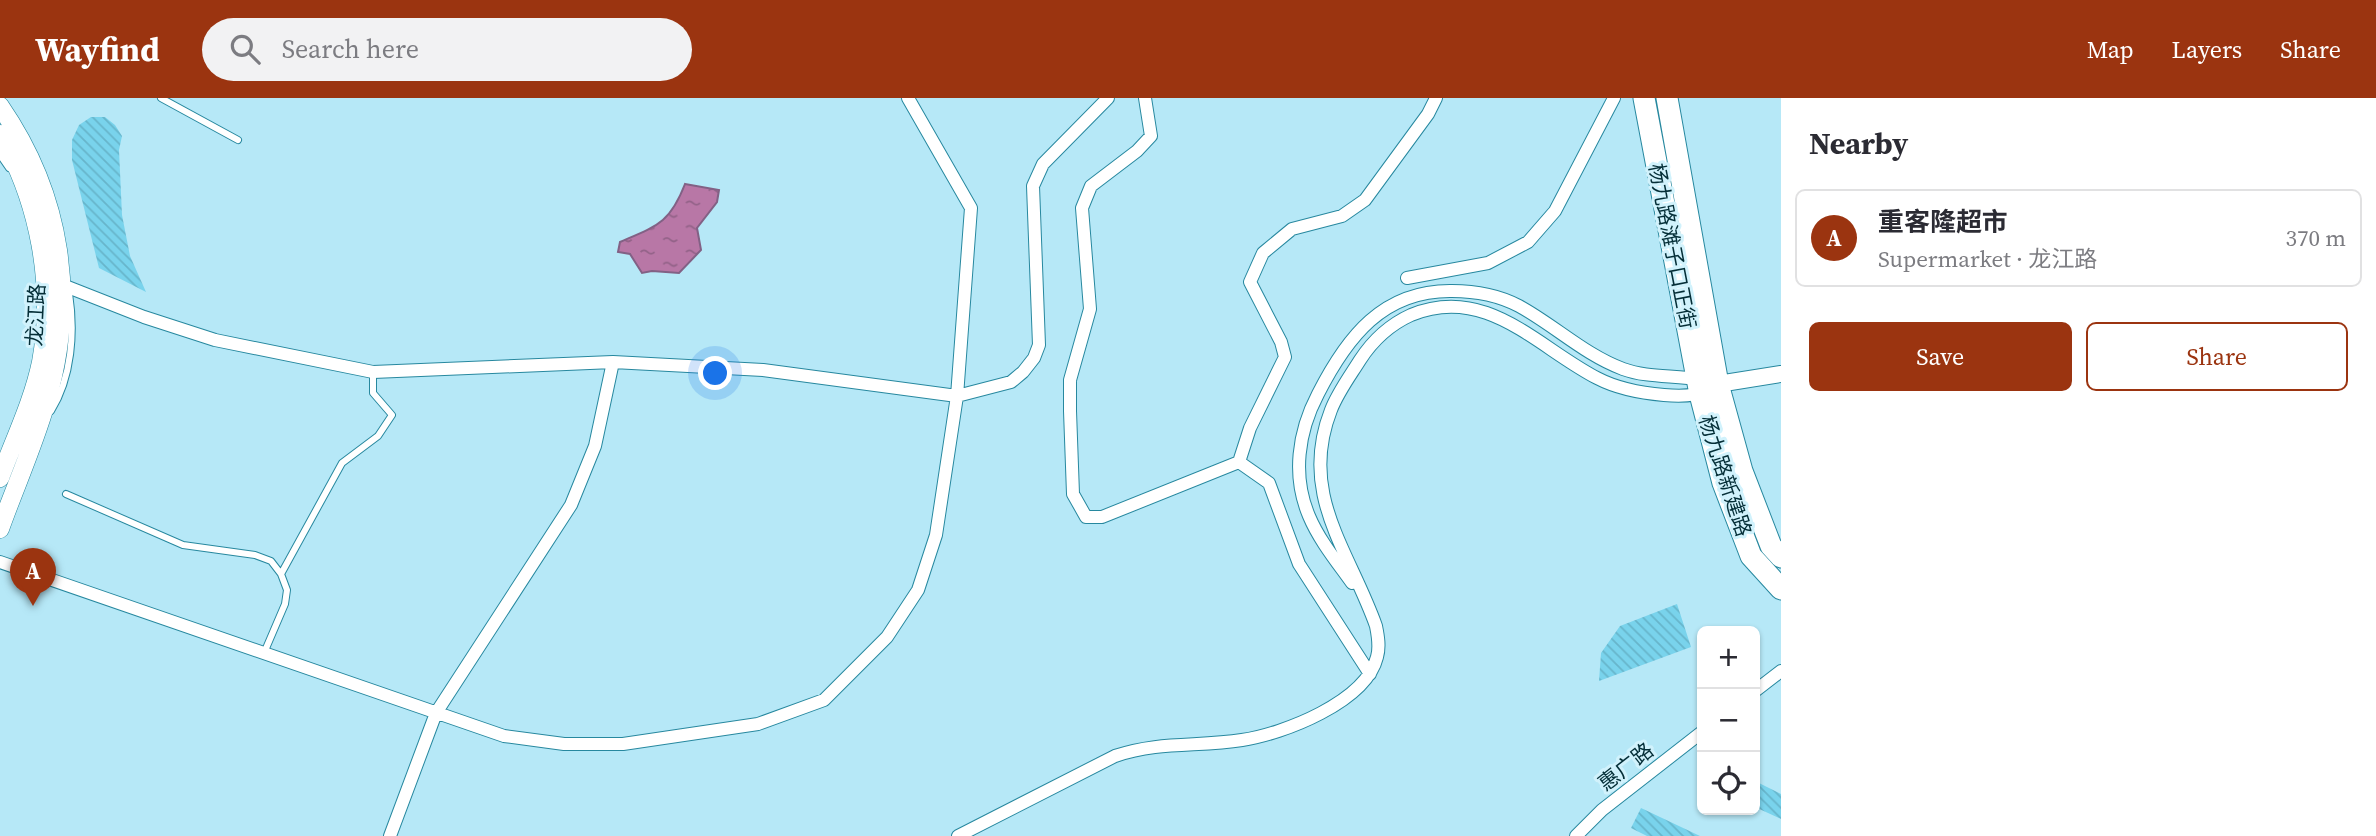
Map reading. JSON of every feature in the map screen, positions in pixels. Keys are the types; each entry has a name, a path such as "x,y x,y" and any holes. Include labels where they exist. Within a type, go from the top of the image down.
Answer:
{"main road":[{"name":"杨九路滩子口正街","path":"1644,98 1705,385"},
{"name":"杨九路滩子口正街","path":"1667,98 1705,385"},
{"name":"龙江路","path":"0,106 23,144 51,212 58,246 61,328 46,404 0,528"},
{"name":"龙江路","path":"0,134 9,149 27,195 58,283 30,400 0,478"},
{"name":"杨九路新建路","path":"1705,385 1771,547 1781,557"},
{"name":"杨九路新建路","path":"1705,385 1723,483 1751,556 1781,589"}],"street":[{"path":"0,562 504,736 564,744 623,744 758,724 824,700 887,636 918,590 936,535 957,396 971,208 908,98"},
{"path":"58,283 144,317 215,340 373,372 613,362 763,370 957,396 1012,382 1034,358 1039,345 1033,186 1043,164 1108,98"},
{"path":"1145,98 1151,136 1137,151 1091,186 1082,208 1090,309 1070,380 1073,494 1086,517 1102,517 1240,462"},
{"path":"1240,462 1250,428 1285,357 1281,342 1250,282 1263,253 1292,229 1342,216 1365,200 1437,98"},
{"path":"1407,278 1488,263 1528,242 1555,211 1614,98"},
{"path":"1370,609 1309,518 1302,499 1299,451 1304,427 1324,382 1359,332 1377,314 1397,301 1418,294 1439,290 1483,293 1518,306 1606,361 1624,369 1705,385"},
{"path":"958,836 1115,756 1159,745 1242,740 1284,730 1315,717 1345,698 1370,674 1377,658 1379,642 1370,609 1329,517 1320,477 1319,454 1324,432 1341,390 1370,344 1386,329 1422,310 1441,307 1480,310 1510,322 1596,378 1618,388 1672,396 1705,385 1781,374"},
{"path":"390,836 436,713 571,505 595,446 613,362"},
{"path":"1240,462 1269,483 1299,564 1370,674"},
{"path":"1758,689 1781,671"},
{"name":"惠广路","path":"1576,836 1602,810 1697,736"}],"lane":[{"path":"160,98 238,140"},
{"path":"0,155 27,195"},
{"path":"281,573 342,463 378,436 392,415 373,393 373,372"},
{"path":"66,494 183,545 255,555 271,561 281,573 287,590 285,604 264,655"}],"water":[{"path":"685,184 719,190 717,202 697,228 701,250 679,273 642,273 630,254 618,252 620,242 661,222 674,207"}],"building":[{"path":"91,117 105,117 115,125 122,136 119,150 122,215 130,256 146,292 99,268 72,160 72,140 79,125"},
{"path":"1677,604 1691,647 1599,681 1601,653 1620,626"},
{"path":"1760,784 1781,794 1781,819 1760,809"},
{"path":"1641,808 1700,836 1647,836 1631,828"}],"place":[{"name":"重客隆超市","path":"33,606"}]}
